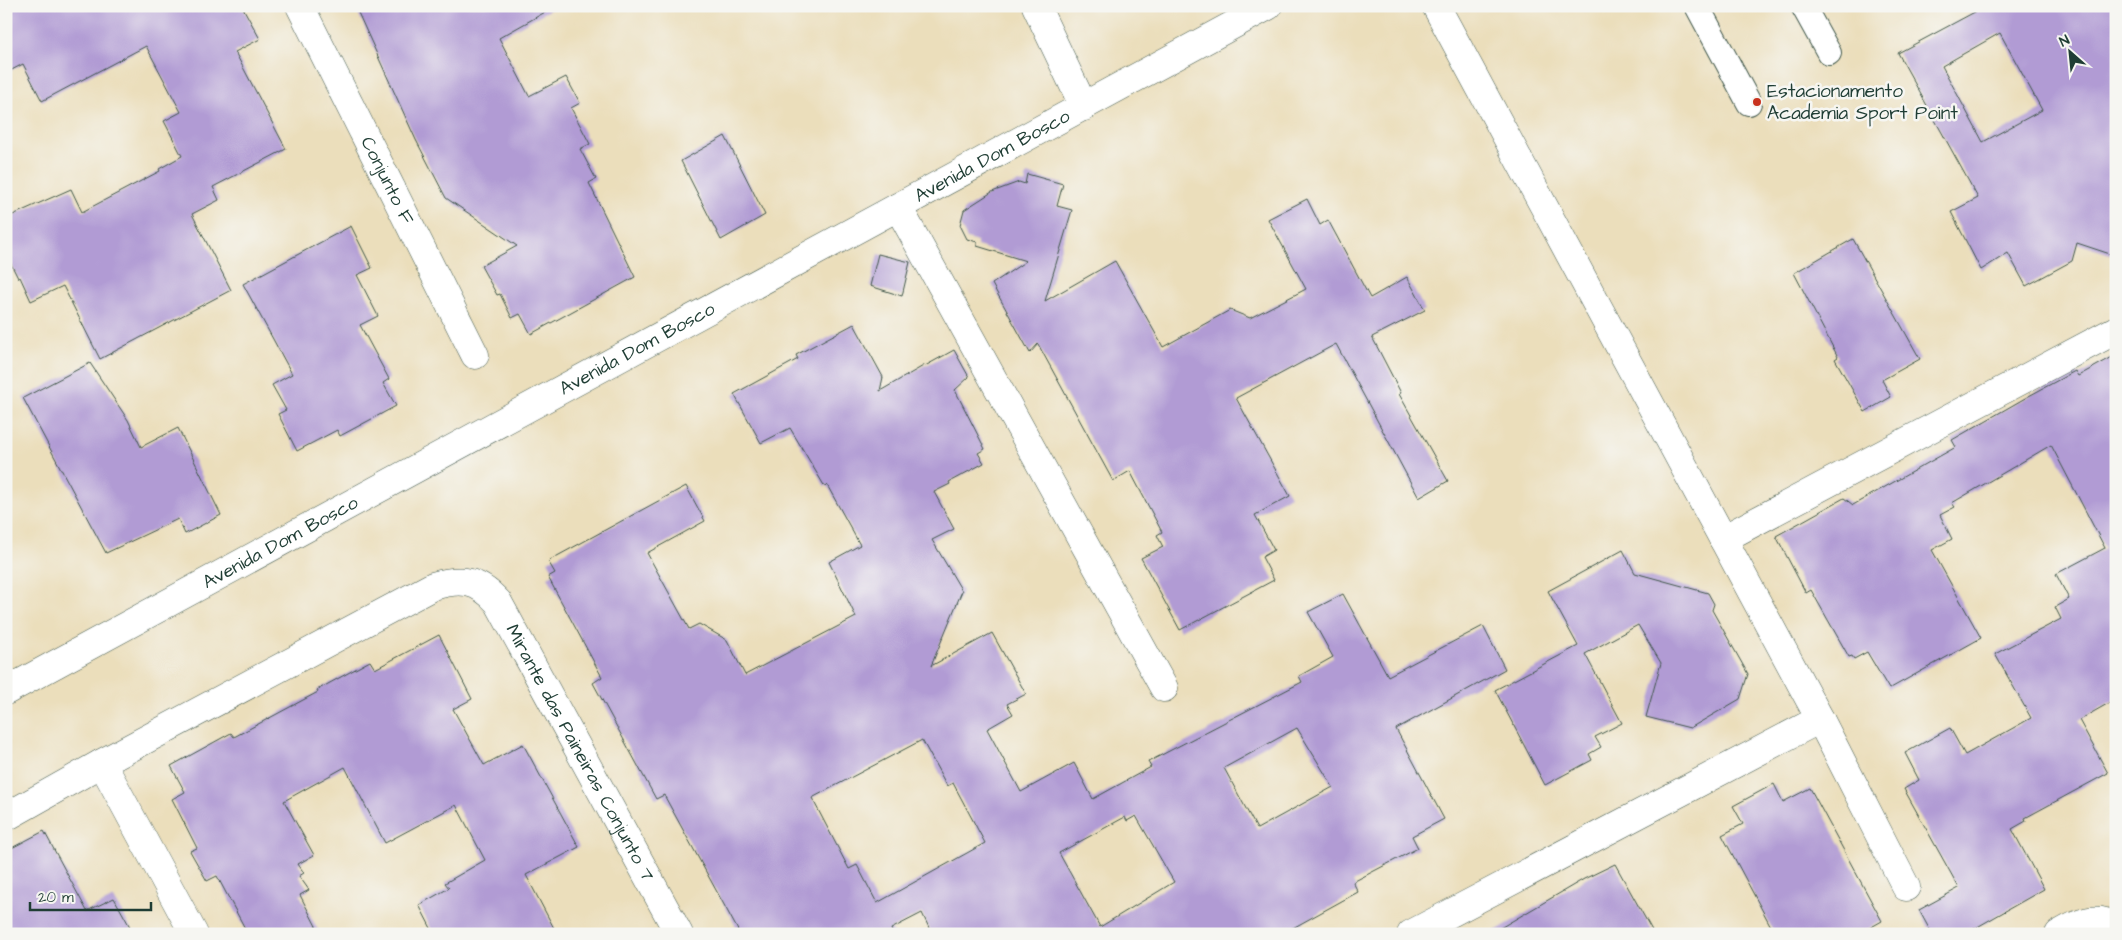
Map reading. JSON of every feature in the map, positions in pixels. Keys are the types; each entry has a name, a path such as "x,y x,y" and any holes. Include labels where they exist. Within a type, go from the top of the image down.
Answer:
{"street":[{"name":"Conjunto F","path":"300,6 475,355"},
{"path":"1036,6 1084,108"},
{"name":"Avenida Dom Bosco","path":"6,691 1084,108 1268,6"},
{"path":"1436,6 1820,718 1906,888"},
{"path":"898,207 1164,688"},
{"path":"1723,539 2116,330"},
{"name":"Mirante das Paineiras Conjunto 7","path":"102,763 433,586 452,580 470,582 486,589 498,602 679,934"},
{"path":"1410,934 1820,718"},
{"path":"6,817 102,763 194,934"},
{"path":"2059,934 2074,925 2090,920 2111,924"}],"lane":[{"path":"1697,6 1749,103"},
{"path":"1803,6 1829,53"}],"building":[{"path":"6,6 242,6 260,39 235,52 286,149 213,187 219,200 192,214 231,290 100,359 63,286 31,301 20,277 18,278 6,254 6,218 71,189 82,212 160,171 159,169 182,156 164,121 181,112 146,46 42,101 23,64 6,73"},
{"path":"355,6 556,6 499,38 529,96 566,77 580,103 571,108 590,144 580,149 596,179 589,183 635,277 531,334 520,314 512,318 500,294 497,295 481,266 517,246 446,198 416,140"},
{"path":"1986,6 2116,6 2116,256 2077,243 2072,261 2026,286 2008,253 1981,270 1951,212 1978,198 1898,53","holes":["2000,33 2042,110 1983,142 1942,66"]},
{"path":"725,136 765,215 721,240 681,161"},
{"path":"1027,174 1063,184 1057,206 1072,210 1045,301 1115,261 1163,347 1230,310 1250,318 1306,289 1268,219 1307,199 1320,225 1328,220 1370,298 1407,277 1425,310 1372,337 1401,393 1399,394 1448,481 1419,498 1336,344 1236,398 1290,496 1255,515 1274,550 1262,557 1274,580 1180,630 1141,558 1163,547 1157,535 1162,532 1130,471 1113,481 1038,344 1030,353 992,284 1026,261 977,246 977,242 967,239 960,225 964,210 992,192 1019,182 1025,184"},
{"path":"351,226 372,268 357,275 378,316 360,325 389,379 383,383 396,406 340,436 337,430 297,451 278,414 286,410 272,385 292,374 243,284"},
{"path":"1853,239 1920,359 1882,380 1891,397 1865,412 1835,359 1838,357 1794,273"},
{"path":"878,254 910,262 902,296 870,286"},
{"path":"854,324 883,377 880,391 954,350 969,377 955,390 985,449 978,453 984,463 934,492 954,529 932,540 962,591 931,666 992,633 1026,694 1007,704 1013,714 987,729 1021,792 1074,763 1093,799 1151,767 1148,762 1302,682 1299,676 1333,657 1308,612 1343,594 1388,676 1483,626 1505,669 1396,729 1444,819 1412,836 1418,848 1353,882 1358,892 1282,934 932,934 922,913 891,929 893,934 740,934 664,795 656,799 593,683 602,677 548,577 555,573 548,561 686,486 705,521 647,553 689,629 699,624 727,640 745,675 856,617 829,562 860,545 827,485 825,487 790,428 761,443 734,394 798,359 796,355","holes":["1297,728 1333,787 1257,829 1224,768","922,740 947,786 953,783 985,843 877,903 857,865 849,869 812,798","1136,816 1174,882 1100,927 1059,853 1125,817 1127,821"]},
{"path":"2116,355 2116,699 2079,720 2108,773 2025,818 2026,821 2012,829 2044,889 1965,934 1932,934 1919,910 1959,888 1904,789 1919,780 1905,753 1950,728 1965,755 2031,718 1995,654 2061,619 2055,607 2069,599 2056,574 2105,548 2051,445 1952,503 1955,507 1940,515 1952,539 1932,550 1981,638 1889,689 1867,652 1854,659 1852,656 1849,657 1811,590 1806,593 1776,536 1844,498 1853,505 1956,447 1952,440 2027,397 2075,371 2078,376"},
{"path":"90,363 128,420 141,447 178,428 221,515 185,534 178,519 106,553 23,398"},
{"path":"1623,550 1635,573 1708,593 1714,604 1712,610 1748,674 1740,699 1690,728 1646,717 1661,663 1638,625 1585,654 1622,723 1595,737 1601,747 1589,754 1592,760 1545,785 1495,690 1578,646 1548,591"},
{"path":"439,635 472,699 453,709 484,765 523,744 579,847 526,875 557,934 434,934 419,905 449,888 445,883 485,860 456,805 385,843 345,767 284,801 314,855 298,864 304,873 299,876 309,890 300,895 320,934 248,934 217,876 207,881 190,851 197,848 172,799 185,792 171,766 231,733 234,737 318,692 317,690 370,661 375,669"},
{"path":"1774,784 1783,802 1810,788 1882,921 1859,934 1775,934 1722,835 1743,824 1733,806"},
{"path":"44,831 87,911 114,898 134,934 6,934 6,851"},
{"path":"1615,864 1654,934 1490,934 1584,879"}],"place":[{"name":"Estacionamento Academia Sport Point","path":"1757,102"}]}
